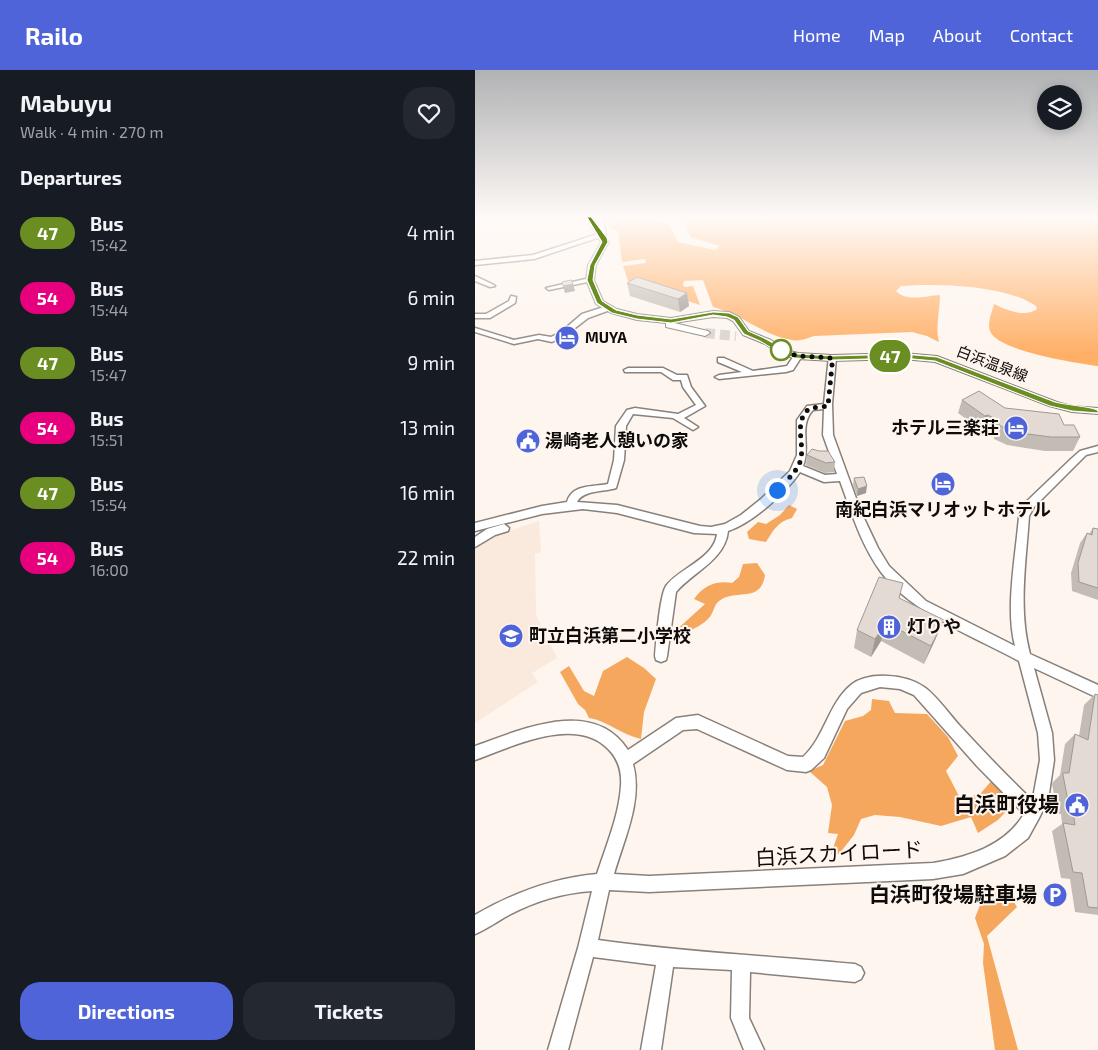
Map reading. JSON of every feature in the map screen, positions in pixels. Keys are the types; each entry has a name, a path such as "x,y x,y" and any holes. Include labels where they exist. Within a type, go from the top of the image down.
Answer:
{"main road":[{"path":"593,264 590,280 599,302 607,308"},
{"name":"白浜温泉線","path":"607,308 705,333"},
{"name":"白浜温泉線","path":"637,317 671,321 713,314 733,316 746,333 783,352 798,356 832,358 903,356 937,359 1053,404 1072,409 1098,411"},
{"name":"白浜温泉線","path":"735,336 758,338"}],"street":[{"path":"475,278 492,286"},
{"path":"549,288 590,280"},
{"path":"475,316 487,316 513,302 513,297"},
{"path":"475,330 515,342 539,337 543,340 553,340 579,322 582,317 607,308"},
{"path":"719,377 791,368 798,356"},
{"path":"832,358 828,406 828,435 856,512 873,549 885,569 922,604 1026,658 1098,692"},
{"path":"721,360 753,374"},
{"path":"627,370 663,370 676,378 684,377 687,387 701,406 677,418"},
{"path":"475,527 571,506 604,507 698,530 714,531 723,529 759,506 777,490 797,467 802,449 800,430 803,416 810,408 828,406"},
{"path":"571,506 573,496 576,494 591,489 612,486 619,460 621,426 630,412 635,411 677,418 693,427"},
{"path":"1026,658 1018,634 1017,611 1024,516 1030,505 1074,461 1083,453 1098,449"},
{"path":"797,467 824,479 843,477"},
{"path":"475,543 495,530 532,519 536,513"},
{"path":"661,656 670,590 711,556 723,534 723,529"},
{"name":"白浜スカイロード","path":"475,925 505,907 534,894 573,885 603,882 649,884 933,871 963,866 999,850 1022,832 1034,812 1040,800 1047,760 1045,733 1026,658"},
{"path":"625,760 681,724 698,722 787,763 806,765 819,753 842,704 857,688 880,681 901,683 919,691 976,755 1034,812"},
{"path":"475,753 526,736 567,727 581,728 604,735 625,760 629,782 626,807 603,882 558,1050"},
{"path":"587,947 666,958 741,962 855,973"},
{"path":"651,1050 666,958"},
{"path":"741,962 740,1018 754,1050"}],"shaded area":[{"path":"640,264 1098,264 1098,366 1039,355 1022,350 996,338 989,328 994,304 1010,311 1022,313 1032,312 1037,309 1036,306 1023,299 990,290 951,285 916,285 901,286 896,291 911,297 940,295 939,342 912,332 814,336 803,340 792,340 771,334 733,314 713,307 703,280 684,281 683,285 685,287 693,286 700,305 628,281 623,266"},
{"path":"789,505 797,509 792,518 779,524 766,542 749,539 747,532 758,522 766,524 780,515"},
{"name":"町立白浜第二小学校","path":"539,521 541,552 535,554 536,615 557,658 532,673 538,682 475,723 475,549 484,541 497,535"},
{"path":"757,563 765,575 759,589 749,594 729,596 722,599 717,603 706,621 675,637 673,633 705,604 694,599 701,591 715,583 732,583 739,577 743,564"},
{"path":"627,657 644,668 656,679 644,712 641,739 589,718 585,710 578,704 560,672 569,666 584,691 594,696 603,671"},
{"path":"872,699 889,701 895,713 927,714 948,737 958,756 946,771 961,800 981,793 993,779 1014,803 998,820 978,833 971,817 941,826 900,817 875,815 861,819 854,835 839,854 831,854 838,834 828,833 832,805 827,787 809,771 823,765 845,721 863,716 871,710"},
{"path":"1004,886 1017,907 987,936 1018,1050 995,1050 983,963 984,944 975,918 980,905"}],"building":[{"path":"637,277 687,293 678,299 627,283"},
{"path":"571,280 573,284 563,286 562,282"},
{"path":"979,391 1005,408 1059,414 1064,425 1074,425 1080,437 1051,437 1012,432 999,425 999,421 988,415 985,416 962,400"},
{"path":"812,449 828,451 835,462 826,463 807,455"},
{"path":"864,477 867,486 858,489 854,478"},
{"path":"1093,528 1098,529 1098,588 1079,582 1078,563 1087,533 1092,535"},
{"path":"879,577 903,583 899,598 944,620 931,646 886,623 875,639 857,630"},
{"name":"白浜町役場","path":"1095,694 1098,695 1098,908 1088,907 1082,873 1073,872 1063,823 1075,825 1072,806 1069,806 1063,773 1069,773 1075,734 1088,740"}],"tunnel":[{"path":"705,333 736,336"}],"bus line":[{"name":"47","path":"593,264 590,271 590,280 594,291 599,302 614,312 671,321 718,313 729,315 739,322 746,333 768,342 783,352 798,356 806,358 832,358 921,356 937,359 1065,408 1098,411"}],"place":[{"name":"MUYA","path":"567,338"},
{"name":"ホテル三楽荘","path":"1016,428"},
{"name":"湯崎老人憩いの家","path":"528,441"},
{"name":"南紀白浜マリオットホテル","path":"943,484"},
{"name":"灯りや","path":"889,627"},
{"name":"町立白浜第二小学校","path":"511,636"},
{"name":"白浜町役場","path":"1077,805"},
{"name":"白浜町役場駐車場","path":"1055,895"}],"route":[{"path":"777,490 793,473 800,462 802,449 800,430 806,411 815,406 828,406 832,365 832,358 806,358 781,350"}]}
